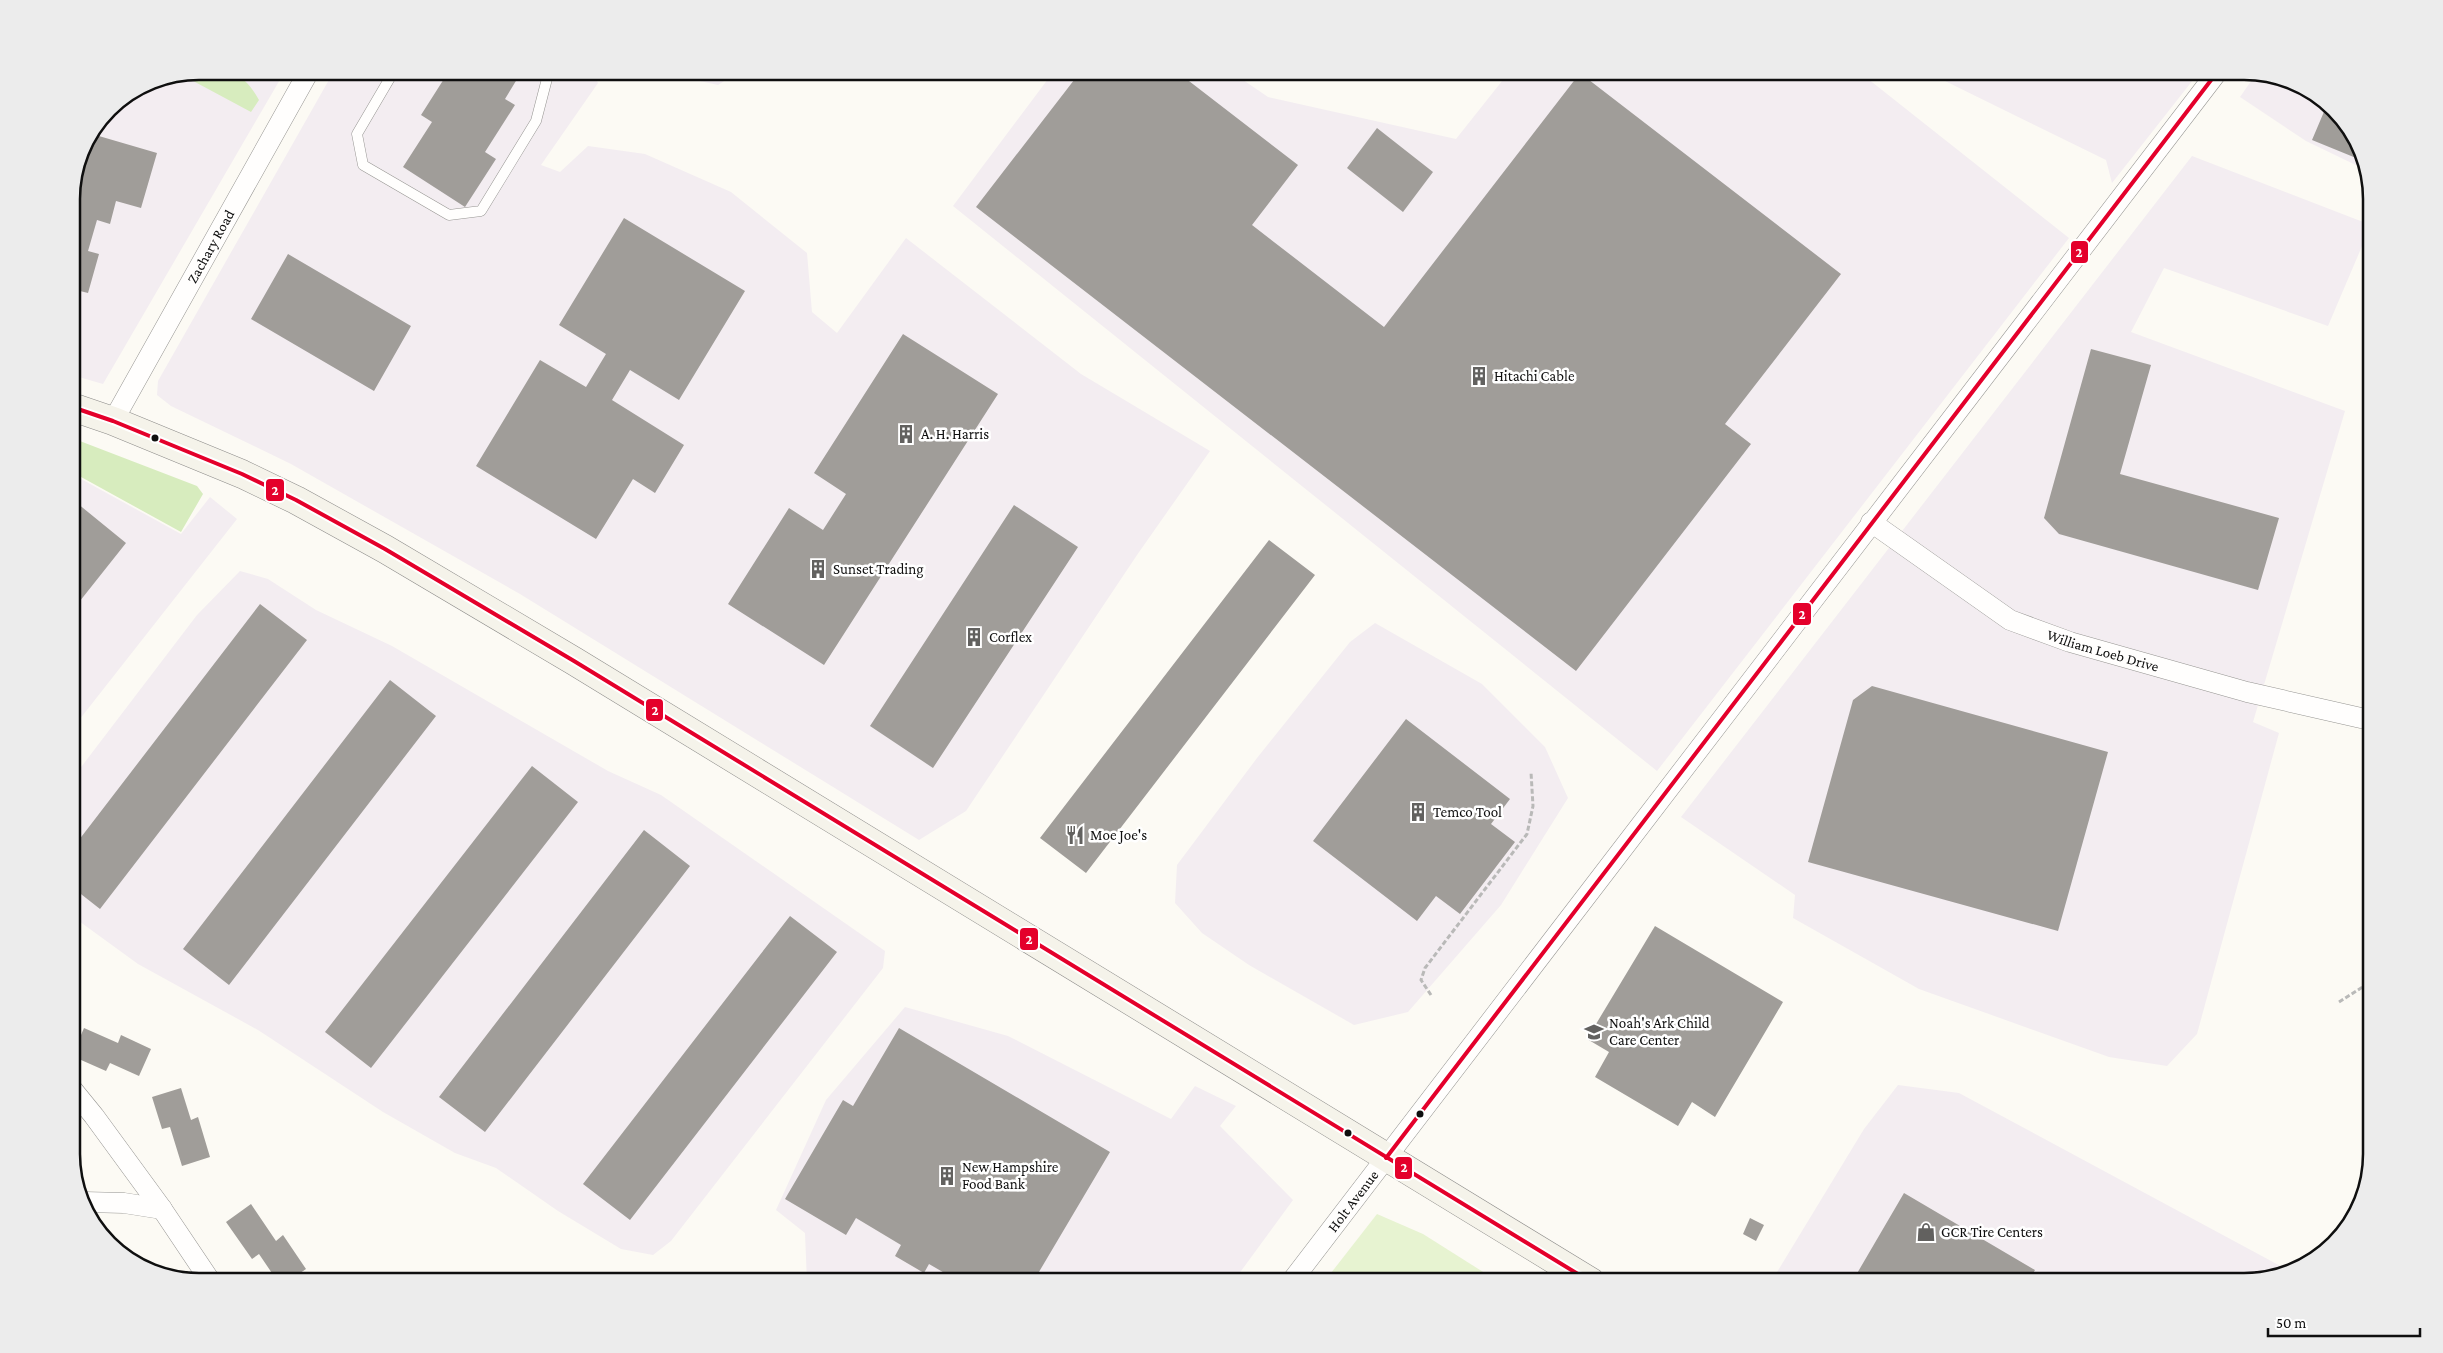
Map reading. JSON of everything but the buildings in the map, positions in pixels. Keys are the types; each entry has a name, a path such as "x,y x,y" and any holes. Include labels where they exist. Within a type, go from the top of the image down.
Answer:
{"street":[{"name":"Zachary Road","path":"113,421 304,80"},
{"name":"Holt Avenue","path":"1299,1273 1871,522 2211,80"},
{"path":"80,410 113,421 242,474 296,500 385,548 574,661 1576,1273"},
{"name":"William Loeb Drive","path":"1871,522 2010,620 2070,642 2247,692 2361,718"},
{"path":"80,1099 162,1209 205,1273"},
{"path":"90,1202 124,1203 162,1209"}],"lane":[{"path":"389,80 357,134 363,165 449,215 481,211 536,121 547,80"}],"path":[{"path":"1431,995 1421,980 1425,968 1527,834 1533,806 1531,772"},
{"path":"2339,1002 2363,987"}],"shaded area":[{"path":"199,80 280,80 103,384 80,377 80,191 86,161 100,133 115,115 133,100 161,86 176,82"},
{"path":"329,80 596,80 598,83 541,165 560,172 588,146 645,154 731,192 807,253 812,312 837,333 906,238 1081,374 1210,451 1137,555 966,811 919,840 520,594 291,464 171,406 157,395 158,381"},
{"path":"696,80 726,80 718,85"},
{"path":"1047,80 1243,80 1268,97 1456,139 1503,80 1869,80 2069,238 1657,771 953,206"},
{"path":"1943,80 2193,80 2112,183 2106,160"},
{"path":"2251,80 2282,86 2310,100 2343,133 2358,166 2306,141 2240,97"},
{"path":"2192,156 2363,222 2363,244 2328,326 2164,268 2131,332 2345,411 2253,722 2279,733 2197,1034 2167,1066 2109,1057 1919,989 1793,918 1795,895 1681,817"},
{"path":"80,478 181,534 210,497 237,519 80,719"},
{"path":"240,571 268,579 316,610 392,646 608,771 661,795 885,951 883,968 671,1241 653,1255 621,1249 558,1211 496,1168 455,1153 383,1112 258,1030 138,964 80,922 80,769 197,615"},
{"path":"1375,623 1482,684 1545,747 1568,798 1501,905 1408,1012 1354,1025 1249,965 1202,933 1175,903 1177,865 1257,758 1350,642"},
{"path":"905,1007 1008,1036 1171,1119 1195,1086 1236,1106 1220,1126 1293,1200 1240,1273 807,1273 805,1233 776,1210 826,1100"},
{"path":"1898,1085 1959,1093 2282,1267 2259,1272 2244,1273 1776,1273 1864,1129"}],"green space":[{"path":"192,80 243,80 259,100 251,112"},
{"path":"80,441 197,486 203,494 181,532 80,476"},
{"path":"1377,1214 1423,1234 1485,1273 1331,1273"}],"transit line":[{"name":"2","path":"1386,1158 2211,80"},
{"name":"2","path":"80,410 113,421 242,474 296,500 385,549 574,661 1576,1273"}],"place":[{"name":"Hitachi Cable","path":"1479,376"},
{"name":"A. H. Harris","path":"906,434"},
{"name":"Sunset Trading","path":"818,569"},
{"name":"Corflex","path":"974,637"},
{"name":"Temco Tool","path":"1418,812"},
{"name":"Moe Joe's","path":"1075,835"},
{"name":"Noah's Ark Child Care Center","path":"1594,1032"},
{"name":"New Hampshire Food Bank","path":"947,1176"},
{"name":"GCR Tire Centers","path":"1926,1232"}]}
